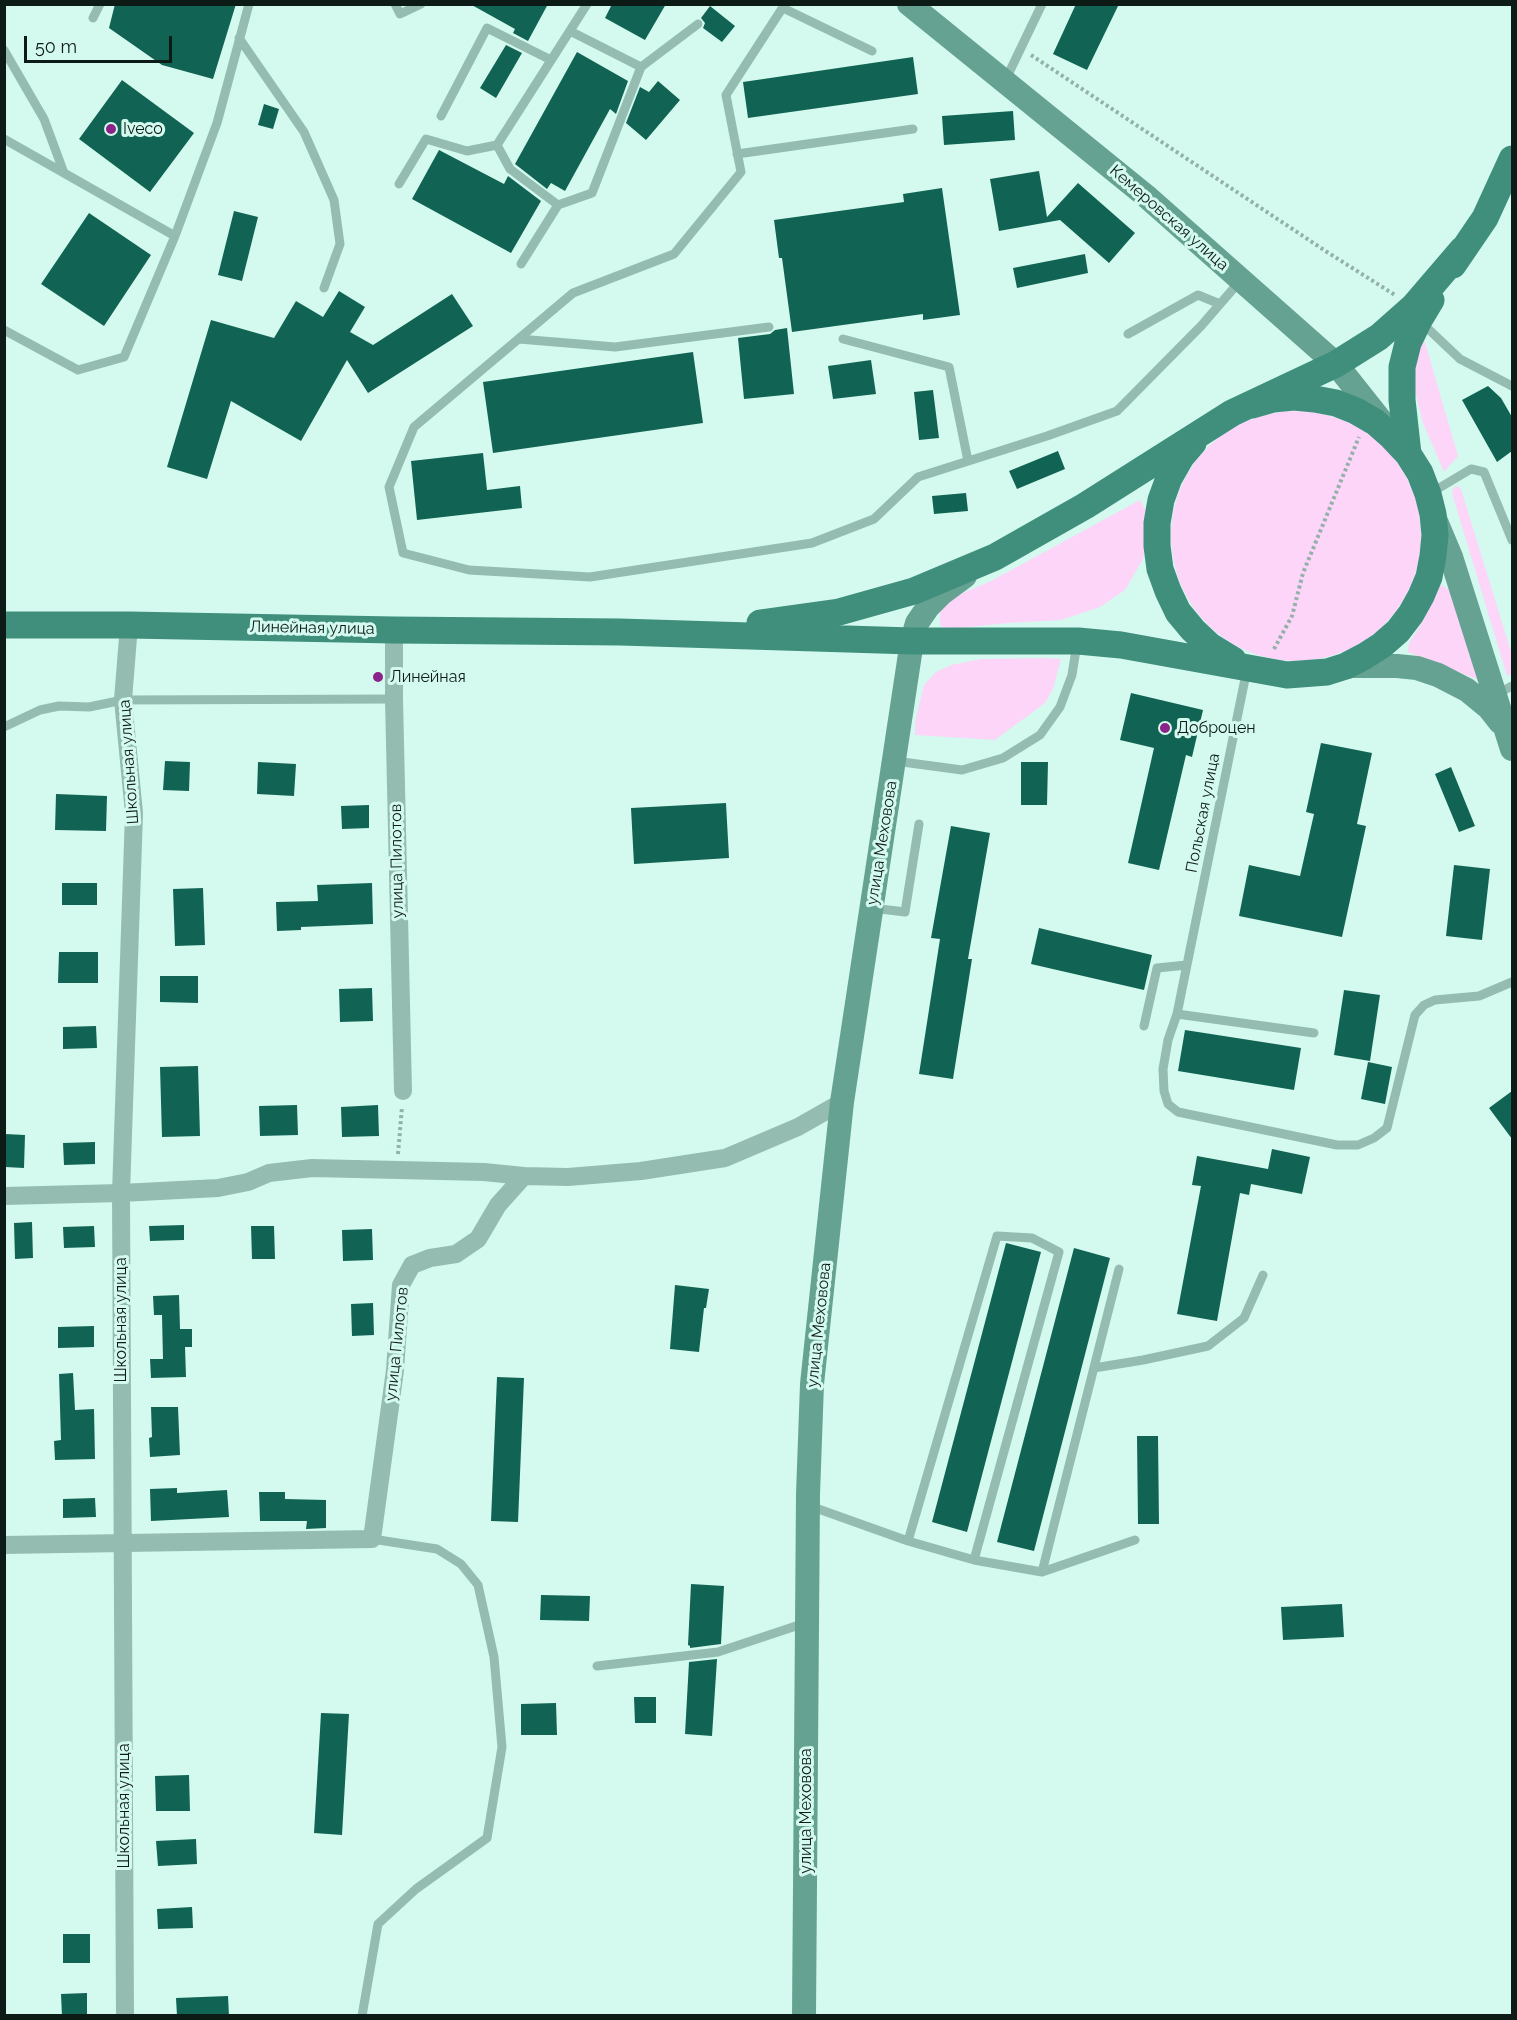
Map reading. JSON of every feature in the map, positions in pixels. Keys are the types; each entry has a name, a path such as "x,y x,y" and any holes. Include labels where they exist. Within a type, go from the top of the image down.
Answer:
{"main road":[{"path":"1407,454 1402,400 1402,367 1416,313 1499,200 1512,159"},
{"path":"620,632 763,623 839,612 914,591 995,556 1085,506 1232,413 1336,364 1416,313"},
{"path":"620,632 912,641 1078,640 1121,645 1287,675 1327,672 1346,666 1382,645 1398,631 1421,596 1429,577 1434,546 1431,504 1419,473 1407,454 1375,422 1356,411 1336,403 1294,397 1273,399 1252,405"},
{"path":"1213,424 1188,448 1169,478 1161,500 1157,523 1160,569 1167,591 1178,612 1193,630 1229,659 1248,667"},
{"name":"Линейная улица","path":"4,625 620,632"}],"street":[{"name":"Кемеровская улица","path":"909,4 1146,196 1336,364 1407,454"},
{"path":"1431,504 1504,690 1510,740"},
{"name":"улица Меховова","path":"804,2016 808,1505 812,1384 842,1102 912,641 917,623 928,606 942,593 995,556"},
{"name":"Школьная улица","path":"124,2016 121,1193 134,813 123,700 129,625"},
{"name":"улица Пилотов","path":"394,630 403,1091"},
{"path":"1346,666 1417,668 1438,675 1467,690 1489,708 1510,740"},
{"path":"4,1196 218,1188 248,1182 269,1173 312,1168 484,1172 568,1177 641,1171 725,1158 798,1126 842,1102"},
{"name":"улица Пилотов","path":"372,1539 395,1370 401,1285 412,1265 430,1258 456,1254 478,1239 498,1205 524,1176"},
{"path":"4,1545 372,1539"}],"lane":[{"path":"93,18 100,4"},
{"path":"4,330 78,370 124,357 175,236 218,123 249,4"},
{"path":"395,4 400,14 421,4"},
{"path":"399,184 426,139 467,152 497,145 587,4"},
{"path":"1005,81 1042,4"},
{"path":"872,51 784,6 726,95 741,172 674,254 573,293 414,427 389,487 403,553 469,570 590,577 812,543 874,519 918,477 1117,411 1202,326 1241,280"},
{"path":"521,264 558,205 592,193 641,67 698,24"},
{"path":"441,116 487,28 551,60"},
{"path":"570,31 641,67"},
{"path":"239,38 304,132 334,200 340,244 324,288"},
{"path":"4,51 44,119 64,173"},
{"path":"738,154 913,129"},
{"path":"4,139 175,236"},
{"path":"497,145 510,169 558,205"},
{"path":"1128,334 1198,295 1220,304"},
{"path":"1416,313 1460,359 1512,386"},
{"path":"519,339 615,346 769,327"},
{"path":"843,339 949,367 968,461"},
{"path":"1431,504 1471,469 1484,472 1512,540"},
{"path":"895,761 962,770 1003,758 1040,735 1060,707 1072,675 1078,640"},
{"name":"Польская улица","path":"1248,667 1177,1014 1168,1040 1162,1070 1168,1104 1178,1112 1337,1145 1358,1145 1374,1138 1386,1128 1415,1015 1424,1005 1435,1000 1479,996 1512,982"},
{"path":"4,727 40,710 59,706 88,707 123,700 394,699"},
{"path":"872,908 905,912 919,824"},
{"path":"1144,1026 1157,968 1187,965"},
{"path":"1177,1014 1314,1033"},
{"path":"908,1541 997,1236 1032,1238 1059,1252 974,1560"},
{"path":"1042,1572 1119,1269"},
{"path":"1094,1368 1208,1346 1244,1318 1263,1275"},
{"path":"808,1505 908,1541 974,1560 1042,1572 1135,1540"},
{"path":"362,2016 378,1924 416,1888 487,1838 502,1747 494,1657 478,1585 461,1564 437,1549 372,1539"},
{"path":"597,1666 718,1652 807,1623"}],"path":[{"path":"1021,48 1416,313"},
{"path":"1248,667 1266,663 1292,616 1303,573 1358,437 1375,422"},
{"path":"396,1169 403,1091"}],"shaded area":[{"path":"1424,339 1458,456 1444,472 1423,423 1412,379 1418,344"},
{"path":"1296,411 1332,416 1355,426 1375,439 1393,457 1406,477 1416,500 1421,536 1416,572 1406,595 1393,615 1375,633 1355,646 1332,656 1296,661 1260,656 1237,646 1217,633 1199,615 1186,595 1176,572 1171,536 1176,500 1186,477 1199,457 1217,439 1237,426 1260,416"},
{"path":"1458,486 1461,489 1512,655 1512,673 1507,676 1452,493 1454,487"},
{"path":"1140,500 1147,512 1148,531 1143,559 1125,590 1100,607 1061,620 951,629 940,626 940,611 951,598 991,581"},
{"path":"1442,585 1449,590 1480,676 1476,679 1408,652 1409,643 1420,626 1437,589"},
{"path":"982,659 1061,659 1053,689 1045,703 995,740 915,735 915,722 924,685 936,672 951,665"}],"building":[{"path":"115,4 236,4 213,79 162,65 109,28"},
{"path":"470,4 548,4 528,41 513,33 515,29"},
{"path":"612,4 666,4 645,40 605,18"},
{"path":"1076,4 1119,4 1087,70 1053,54"},
{"path":"710,6 735,26 722,42 703,28 705,23 701,18"},
{"path":"506,45 522,53 496,98 480,88"},
{"path":"577,52 628,81 616,114 610,109 565,191 551,183 547,189 515,164"},
{"path":"913,57 918,94 748,118 743,82"},
{"path":"122,80 194,133 150,192 79,139"},
{"path":"658,81 680,100 646,140 626,123 640,87 649,92"},
{"path":"264,104 279,109 273,129 258,125"},
{"path":"1013,111 1015,140 944,145 942,116"},
{"path":"439,150 504,184 508,176 541,201 511,253 412,199"},
{"path":"1039,171 1047,217 1078,183 1135,233 1109,263 1060,220 999,231 990,179"},
{"path":"942,188 960,315 923,320 923,314 792,332 782,258 779,258 774,220 904,202 903,194"},
{"path":"234,211 258,217 242,281 218,275"},
{"path":"89,213 151,255 104,326 41,284"},
{"path":"1085,254 1088,273 1017,288 1013,268"},
{"path":"339,291 365,307 350,332 373,345 452,294 473,326 368,393 347,360 301,441 231,401 207,479 167,467 211,320 274,338 296,301 323,317"},
{"path":"787,328 794,394 744,399 738,338 770,334 775,330"},
{"path":"693,352 703,423 493,453 483,382"},
{"path":"871,360 876,394 833,399 828,366"},
{"path":"1488,386 1501,398 1512,417 1512,451 1497,462 1462,400"},
{"path":"933,390 939,438 919,440 914,392"},
{"path":"1058,451 1065,469 1017,489 1009,471"},
{"path":"483,453 487,490 520,486 522,508 417,520 411,461"},
{"path":"966,493 968,511 934,514 932,496"},
{"path":"1131,693 1203,710 1192,757 1186,755 1159,870 1128,863 1154,748 1120,740"},
{"path":"1321,743 1372,753 1357,824 1366,826 1342,937 1239,916 1249,865 1300,876 1314,814 1306,812"},
{"path":"165,761 190,762 189,791 163,790"},
{"path":"258,762 296,764 294,796 257,794"},
{"path":"1021,762 1048,762 1047,805 1021,805"},
{"path":"1451,767 1475,826 1459,832 1435,774"},
{"path":"56,794 107,796 106,831 55,830"},
{"path":"726,803 729,858 634,864 631,808"},
{"path":"369,805 369,828 342,829 341,806"},
{"path":"951,826 990,833 968,959 972,959 953,1079 919,1074 940,939 931,938"},
{"path":"1454,865 1490,869 1482,940 1446,936"},
{"path":"62,883 97,883 97,905 62,905"},
{"path":"372,883 373,924 301,927 301,930 277,931 276,902 318,901 317,885"},
{"path":"203,888 205,945 175,946 173,889"},
{"path":"1039,928 1152,955 1144,990 1031,964"},
{"path":"59,952 98,952 98,983 58,983"},
{"path":"160,976 198,976 198,1003 160,1002"},
{"path":"372,988 373,1021 340,1022 339,989"},
{"path":"1344,990 1380,995 1370,1061 1334,1055"},
{"path":"96,1026 97,1048 63,1049 63,1027"},
{"path":"1185,1030 1301,1048 1294,1090 1178,1071"},
{"path":"1368,1062 1392,1067 1385,1104 1361,1099"},
{"path":"198,1066 200,1136 162,1137 160,1067"},
{"path":"1512,1091 1512,1139 1489,1108"},
{"path":"297,1105 298,1135 260,1136 259,1106"},
{"path":"378,1105 379,1136 342,1137 341,1107"},
{"path":"5,1134 25,1135 24,1168 5,1167"},
{"path":"95,1142 95,1164 64,1165 63,1143"},
{"path":"1272,1149 1310,1157 1302,1194 1251,1184 1249,1195 1240,1193 1217,1321 1177,1314 1201,1186 1192,1185 1197,1156 1268,1169"},
{"path":"32,1222 33,1258 15,1259 14,1223"},
{"path":"184,1225 184,1240 150,1241 149,1226"},
{"path":"94,1226 95,1247 64,1248 63,1227"},
{"path":"251,1226 274,1226 275,1259 252,1259"},
{"path":"372,1229 373,1260 343,1261 342,1230"},
{"path":"1006,1243 1041,1252 967,1532 932,1522"},
{"path":"1074,1248 1110,1258 1034,1551 997,1542"},
{"path":"675,1285 709,1289 706,1308 704,1308 699,1352 670,1349"},
{"path":"179,1295 180,1329 192,1329 192,1347 185,1347 186,1377 151,1378 150,1359 163,1359 162,1315 154,1315 153,1296"},
{"path":"373,1303 374,1335 352,1336 351,1304"},
{"path":"94,1326 94,1347 58,1348 58,1327"},
{"path":"73,1373 75,1410 94,1409 95,1459 55,1460 54,1441 61,1440 59,1374"},
{"path":"497,1377 524,1378 518,1522 491,1521"},
{"path":"151,1407 178,1407 180,1455 150,1457"},
{"path":"1137,1436 1158,1436 1159,1524 1138,1524"},
{"path":"177,1488 177,1493 227,1490 229,1517 151,1521 150,1489"},
{"path":"259,1492 285,1492 285,1499 326,1500 326,1528 306,1529 307,1521 260,1521"},
{"path":"95,1498 96,1517 63,1518 63,1499"},
{"path":"691,1584 724,1586 721,1644 690,1648 688,1645"},
{"path":"541,1595 590,1596 589,1621 540,1620"},
{"path":"1342,1604 1344,1637 1283,1640 1281,1607"},
{"path":"717,1659 712,1736 685,1734 689,1662"},
{"path":"634,1697 656,1697 656,1723 635,1723"},
{"path":"556,1703 557,1735 521,1735 521,1704"},
{"path":"321,1713 349,1714 342,1835 314,1833"},
{"path":"189,1775 190,1811 156,1811 155,1776"},
{"path":"196,1839 197,1864 158,1866 156,1841"},
{"path":"192,1907 193,1928 158,1929 157,1909"},
{"path":"63,1934 90,1934 90,1963 63,1963"},
{"path":"87,1993 87,2016 62,2016 61,1994"},
{"path":"228,1996 229,2016 177,2016 176,1998"}],"place":[{"name":"Iveco","path":"111,129"},
{"name":"Линейная","path":"378,677"},
{"name":"Доброцен","path":"1165,728"}]}
